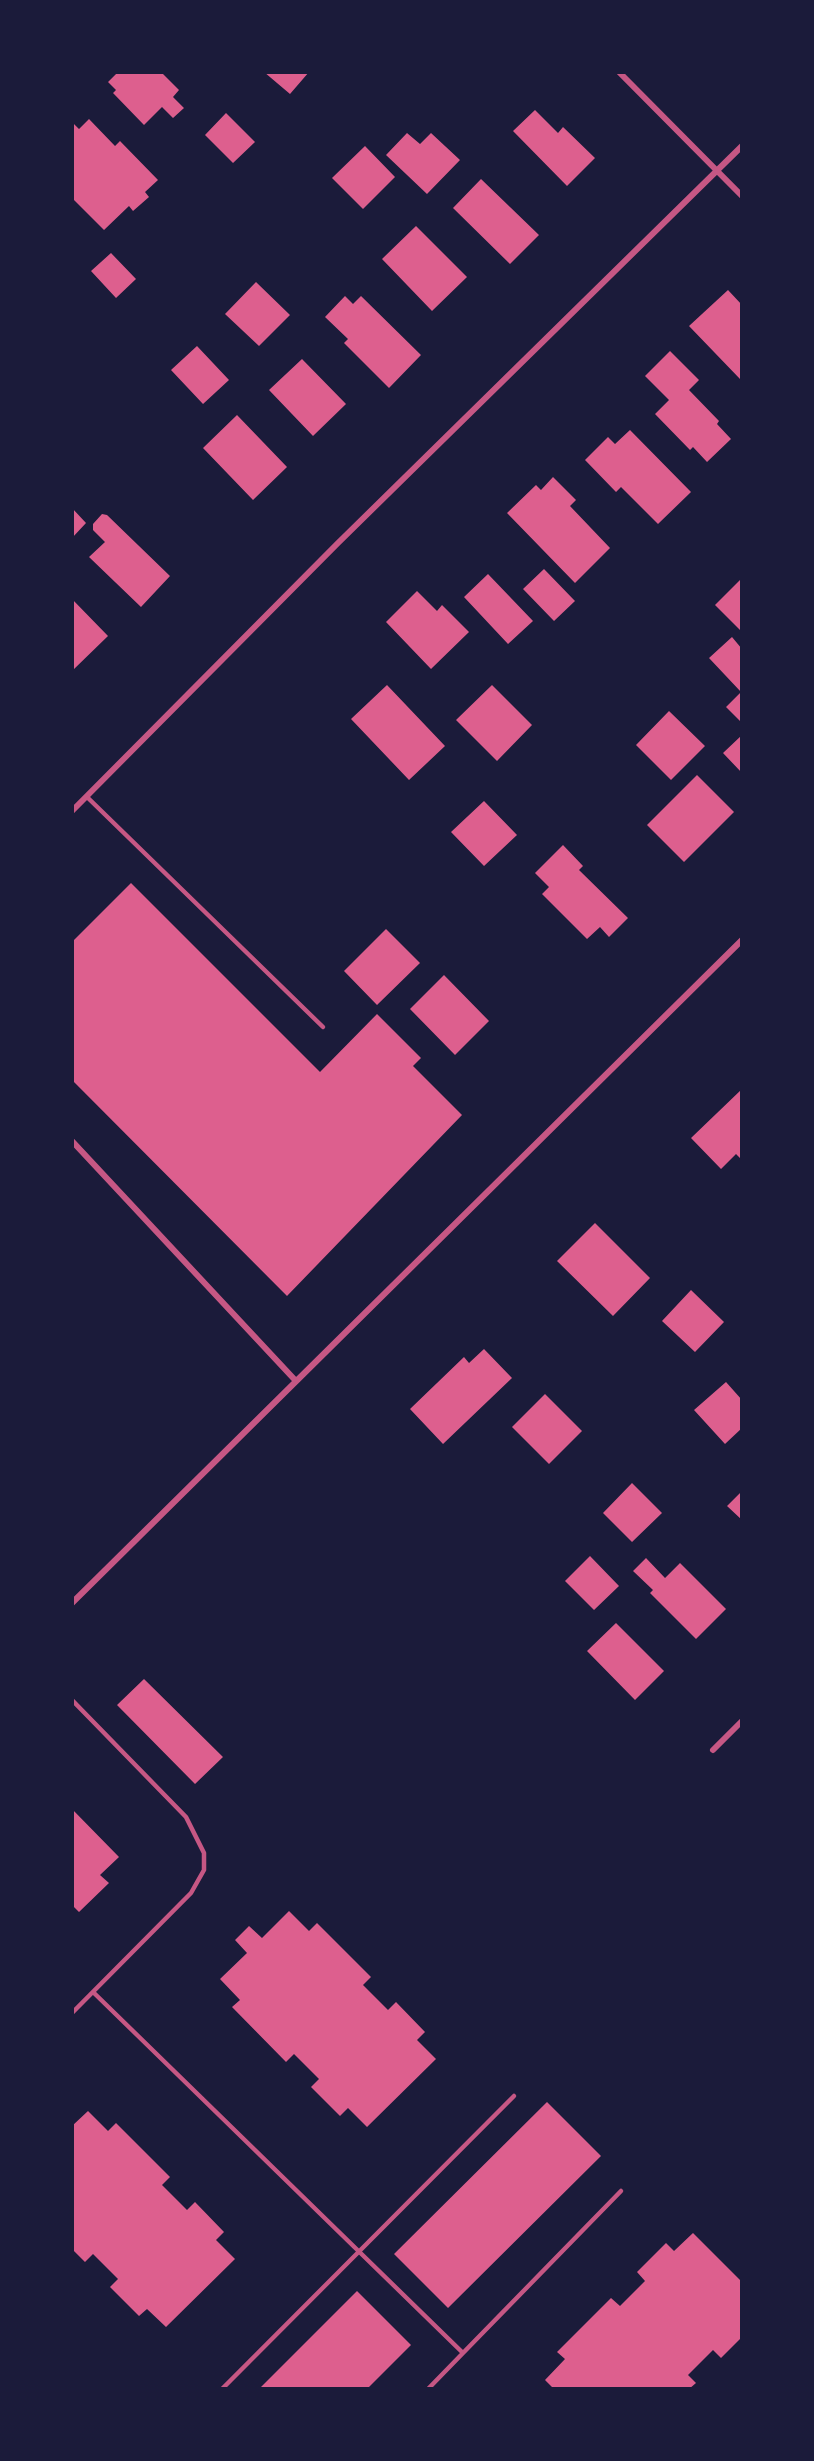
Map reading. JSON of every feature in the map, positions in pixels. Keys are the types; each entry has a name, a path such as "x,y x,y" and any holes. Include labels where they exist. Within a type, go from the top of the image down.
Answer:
{"street":[{"path":"619,72 742,196"},
{"path":"72,811 338,543 742,146"},
{"path":"72,1603 742,940"},
{"path":"72,1141 295,1380"},
{"path":"713,1750 742,1721"}],"lane":[{"path":"87,797 323,1027"},
{"path":"72,1700 186,1816 204,1853 204,1870 191,1893 72,2013"},
{"path":"93,1992 463,2353"},
{"path":"222,2389 514,2096"},
{"path":"428,2389 621,2191"}],"building":[{"path":"118,72 161,72 179,90 173,97 184,108 173,118 162,107 144,125 113,93 116,90 108,82"},
{"path":"264,72 309,72 290,94"},
{"path":"535,110 558,133 563,127 595,158 567,186 513,131"},
{"path":"226,113 255,142 233,163 205,135"},
{"path":"89,119 115,146 120,141 158,180 145,192 149,197 133,211 129,206 104,230 72,198 72,122 79,129"},
{"path":"407,133 420,144 431,133 460,160 427,194 386,155"},
{"path":"365,146 395,177 363,209 332,178"},
{"path":"481,179 539,235 510,264 453,208"},
{"path":"416,226 467,277 432,311 382,259"},
{"path":"111,253 136,279 116,298 91,271"},
{"path":"256,282 290,315 259,346 225,314"},
{"path":"728,290 742,305 742,377 740,379 689,326"},
{"path":"345,296 353,304 361,296 421,355 389,388 344,343 348,339 325,317"},
{"path":"197,346 229,380 203,404 171,370"},
{"path":"670,351 699,380 689,390 719,421 717,424 731,439 707,462 693,447 690,450 655,414 669,400 645,376"},
{"path":"302,359 346,404 313,436 269,390"},
{"path":"237,415 287,467 253,500 203,448"},
{"path":"630,430 691,492 658,524 621,487 616,492 585,460 608,437 615,444"},
{"path":"553,477 576,500 570,506 610,548 575,583 507,513 536,485 541,490"},
{"path":"72,508 86,523 72,538"},
{"path":"102,514 107,515 170,576 141,607 89,557 105,542 93,530 93,524"},
{"path":"544,569 575,601 554,621 523,589"},
{"path":"488,574 533,621 508,644 464,597"},
{"path":"741,579 742,581 742,632 715,605"},
{"path":"417,591 437,611 442,605 469,632 431,669 386,622"},
{"path":"72,599 108,636 72,671"},
{"path":"732,637 742,649 742,723 726,707 741,692 709,658"},
{"path":"387,685 445,746 409,780 351,719"},
{"path":"492,685 532,725 497,761 456,720"},
{"path":"669,711 705,746 671,780 636,745"},
{"path":"742,735 742,773 723,753"},
{"path":"697,775 734,812 684,862 647,825"},
{"path":"484,801 517,835 484,866 451,832"},
{"path":"563,845 583,866 579,870 628,918 609,937 600,927 587,939 542,894 549,887 535,873"},
{"path":"131,883 320,1072 377,1014 421,1058 413,1066 462,1115 287,1296 72,1080 72,942"},
{"path":"386,929 420,963 377,1005 344,971"},
{"path":"444,975 489,1021 455,1055 410,1009"},
{"path":"742,1089 742,1160 736,1154 721,1169 691,1138"},
{"path":"595,1223 650,1278 613,1316 557,1261"},
{"path":"691,1290 724,1322 695,1352 662,1321"},
{"path":"484,1349 512,1378 443,1444 410,1409 464,1357 469,1363"},
{"path":"726,1382 742,1400 742,1428 725,1444 694,1410"},
{"path":"545,1394 582,1431 549,1464 512,1427"},
{"path":"632,1483 662,1513 632,1542 603,1513"},
{"path":"742,1491 742,1520 727,1506"},
{"path":"590,1556 619,1586 594,1610 565,1581"},
{"path":"646,1558 665,1578 680,1563 726,1609 696,1639 650,1593 653,1590 633,1571"},
{"path":"616,1623 664,1671 635,1700 587,1651"},
{"path":"144,1679 223,1757 195,1784 117,1705"},
{"path":"72,1809 119,1857 100,1875 109,1883 79,1912 72,1905"},
{"path":"289,1911 309,1931 317,1923 371,1977 363,1985 388,2010 396,2002 425,2032 417,2040 436,2059 367,2127 348,2108 340,2116 311,2087 319,2079 294,2054 286,2062 232,2007 240,2000 220,1979 247,1953 235,1940 249,1926 262,1938"},
{"path":"547,2102 601,2156 448,2308 394,2254"},
{"path":"88,2111 108,2131 116,2123 170,2177 162,2185 187,2210 195,2202 224,2232 216,2240 235,2259 166,2327 147,2309 139,2316 110,2287 118,2279 93,2254 85,2262 72,2249 72,2126"},
{"path":"693,2233 742,2282 742,2337 721,2358 713,2350 688,2375 696,2383 689,2389 554,2389 545,2380 565,2359 557,2352 611,2298 620,2306 645,2281 637,2272 666,2243 674,2251"},
{"path":"357,2291 411,2345 367,2389 259,2389"}]}
